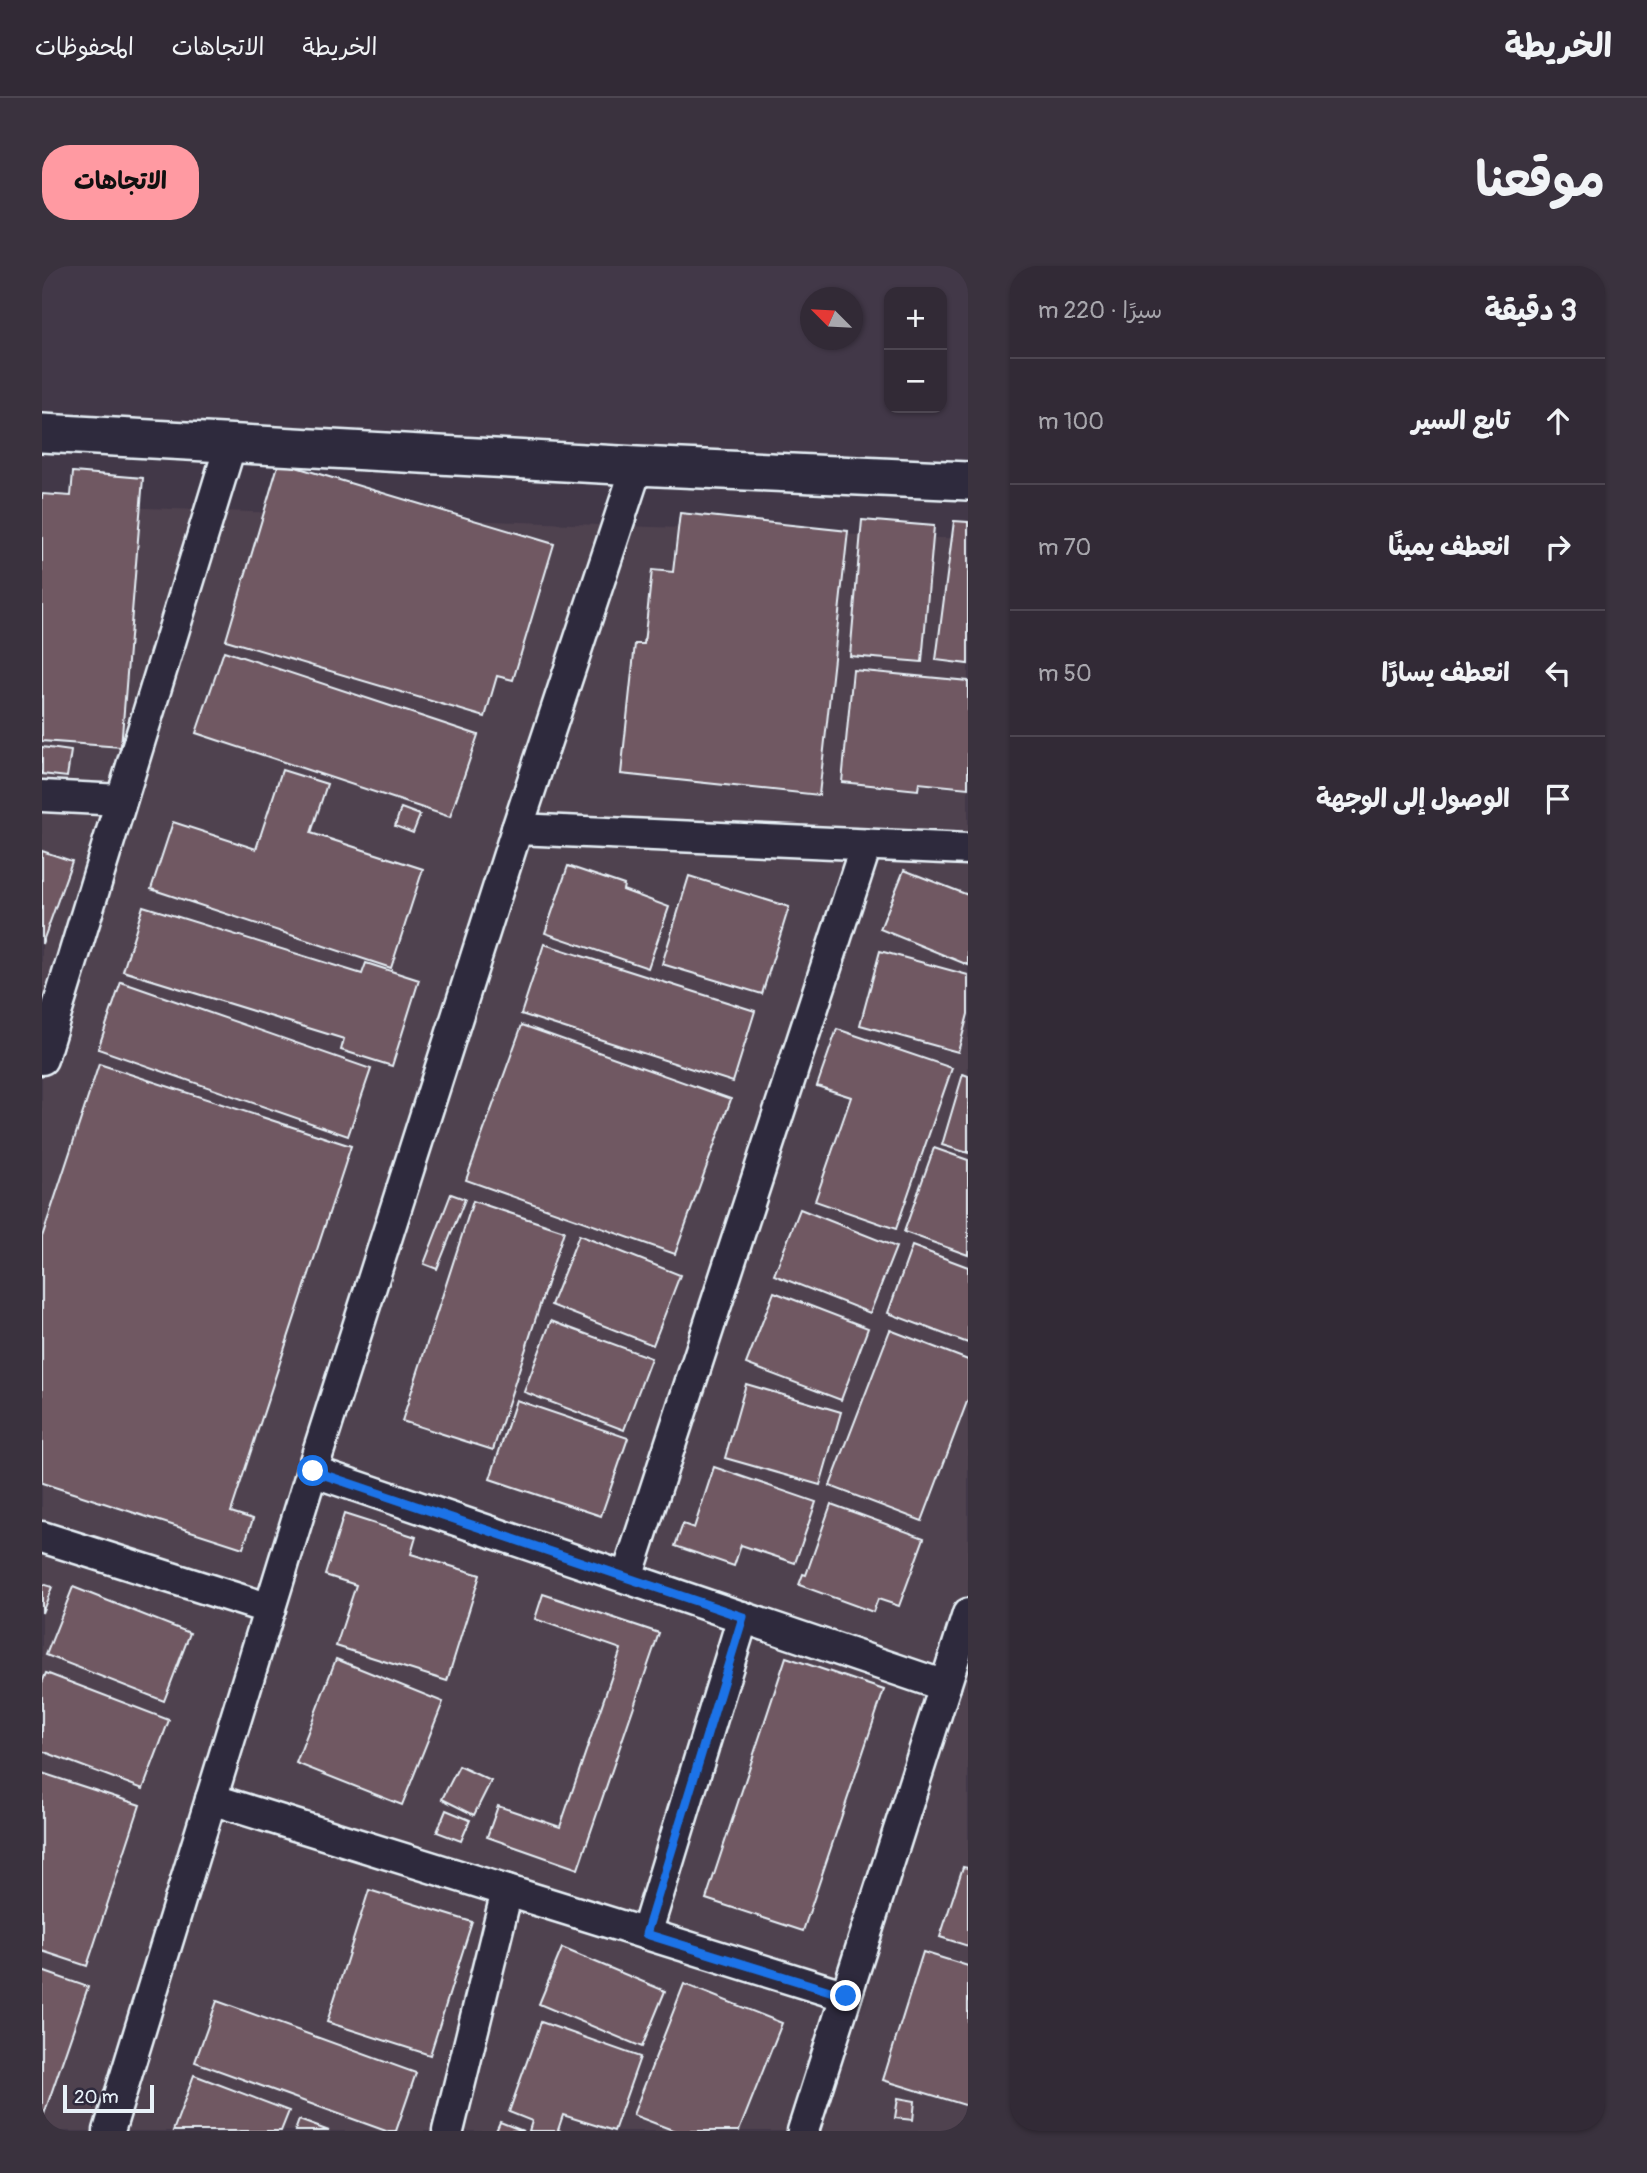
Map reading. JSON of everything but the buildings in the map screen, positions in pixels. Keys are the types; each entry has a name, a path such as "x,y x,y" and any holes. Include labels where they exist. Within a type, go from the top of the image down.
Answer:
{"street":[{"path":"42,433 637,467 968,481"},
{"path":"42,1059 231,443"},
{"path":"109,2131 313,1471 517,829 637,467"},
{"path":"42,796 121,800"},
{"path":"517,829 968,849"},
{"path":"627,1577 866,845"},
{"path":"313,1471 945,1686"},
{"path":"42,1537 270,1609"},
{"path":"803,2131 968,1614"},
{"path":"646,1934 743,1617"},
{"path":"211,1799 846,1996"},
{"path":"448,2131 507,1891"}],"shaded area":[{"path":"42,504 968,539 968,2131 42,2131"}],"route":[{"path":"313,1471 743,1617 646,1934 846,1996"}]}
